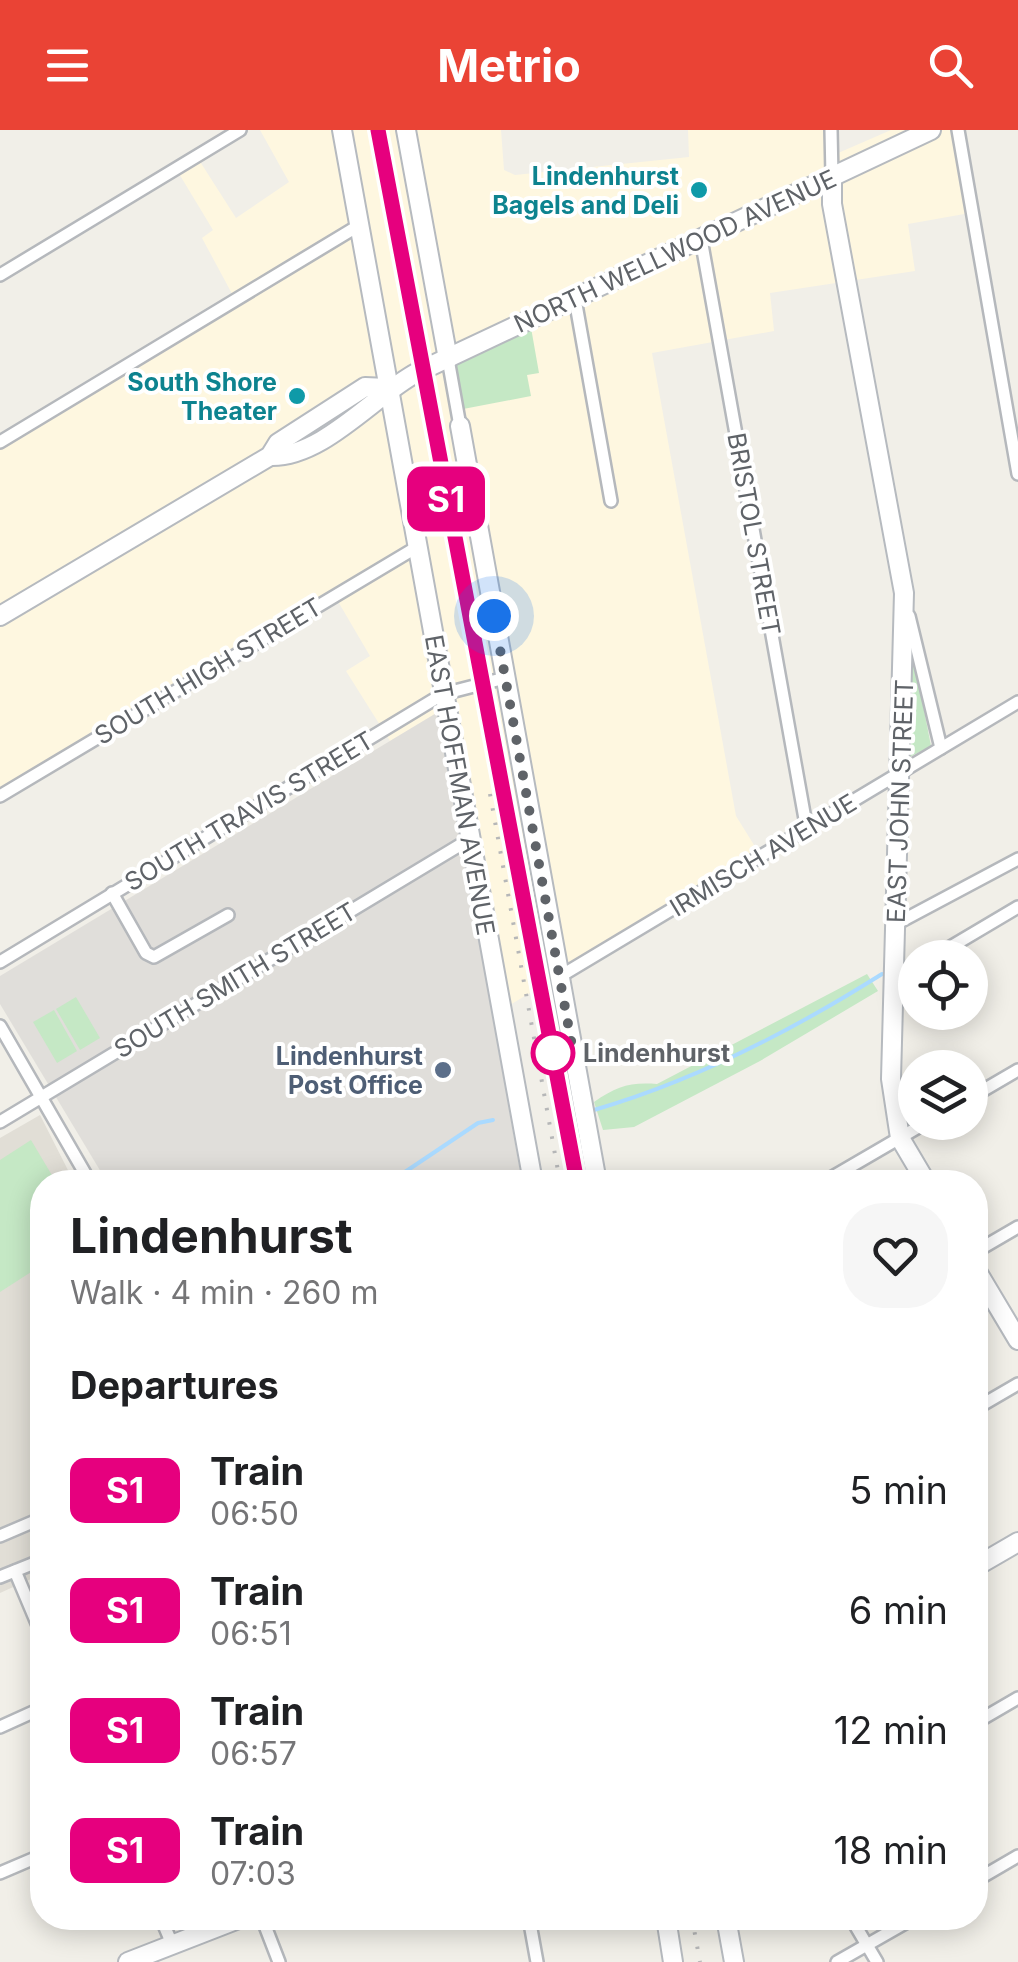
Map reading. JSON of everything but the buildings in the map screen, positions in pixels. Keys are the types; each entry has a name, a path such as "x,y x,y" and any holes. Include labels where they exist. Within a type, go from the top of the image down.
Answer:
{"street":[{"path":"0,275 240,130"},
{"name":"EAST HOFFMAN AVENUE","path":"342,130 531,1170"},
{"path":"406,130 595,1170"},
{"path":"831,130 832,176"},
{"name":"NORTH WELLWOOD AVENUE","path":"0,616 270,456 284,456 301,449 372,408 387,388 932,130"},
{"path":"958,130 1018,474"},
{"name":"EAST JOHN STREET","path":"832,176 832,204 904,592 941,748"},
{"path":"0,442 358,226"},
{"name":"BRISTOL STREET","path":"701,238 807,830"},
{"path":"575,299 610,501"},
{"name":"SOUTH HIGH STREET","path":"0,796 417,547"},
{"name":"EAST JOHN STREET","path":"898,1125 891,1079 904,592"},
{"name":"SOUTH TRAVIS STREET","path":"0,962 443,694 505,678"},
{"name":"IRMISCH AVENUE","path":"559,977 1018,702"},
{"name":"SOUTH SMITH STREET","path":"0,1122 470,839"},
{"path":"896,924 1018,859"},
{"path":"112,893 150,956 158,956 228,915"},
{"path":"962,940 1018,907"},
{"path":"894,975 898,973"},
{"path":"0,1026 83,1170"},
{"path":"988,1088 1018,1070"},
{"path":"845,1170 898,1139"},
{"name":"EAST JOHN STREET","path":"901,1140 919,1170"},
{"path":"988,1244 1018,1227"},
{"path":"988,1290 1018,1340"},
{"path":"988,1401 1018,1384"},
{"path":"0,1536 30,1523"},
{"path":"988,1559 1018,1542"},
{"path":"0,1576 30,1565"},
{"path":"15,1572 30,1607"},
{"path":"988,1715 1018,1698"},
{"path":"0,1726 30,1713"},
{"path":"988,1874 1018,1856"},
{"path":"0,1873 30,1860"},
{"path":"167,1930 172,1944"},
{"path":"128,1962 209,1930"},
{"path":"267,1930 279,1962"},
{"path":"531,1930 537,1962"},
{"path":"668,1930 674,1962"},
{"path":"728,1930 734,1962"},
{"path":"858,1930 876,1962"},
{"path":"838,1962 893,1930"}],"shaded area":[{"path":"260,130 501,130 504,170 515,175 689,157 688,130 826,130 829,157 891,130 962,130 970,213 908,224 915,271 770,293 774,331 652,353 736,816 759,853 492,1016 438,713 390,741 346,671 370,656 336,598 0,801 0,446 237,303 202,238 213,230 178,172 199,160 236,218 289,182"},
{"path":"438,712 520,1170 100,1170 0,1004 0,976"},
{"path":"40,1115 68,1170 30,1170 30,1579 0,1593 0,1138"}],"green space":[{"path":"530,322 539,373 527,375 531,396 458,410 449,360"},
{"path":"913,654 931,746 908,758 910,659"},
{"path":"867,974 878,991 760,1061 634,1127 603,1130 594,1102 602,1097 624,1086 657,1084"},
{"path":"76,997 100,1038 80,1050 56,1009"},
{"path":"54,1010 77,1051 57,1063 33,1022"},
{"path":"31,1140 49,1170 30,1170 30,1273 0,1292 0,1160"}],"waterway":[{"path":"594,1110 706,1069 814,1015 882,974"},
{"path":"408,1170 478,1123 493,1120"}],"railway":[{"path":"378,130 575,1170"},
{"path":"490,794 558,1170"},
{"path":"694,1930 700,1962"}],"train":[{"name":"S1","path":"378,130 575,1170"}],"place":[{"name":"Lindenhurst Bagels and Deli","path":"699,190"},
{"name":"South Shore Theater","path":"297,396"},
{"name":"Lindenhurst","path":"553,1053"},
{"name":"Lindenhurst Post Office","path":"443,1070"}],"route":[{"path":"494,616 572,1046 553,1053"}]}
